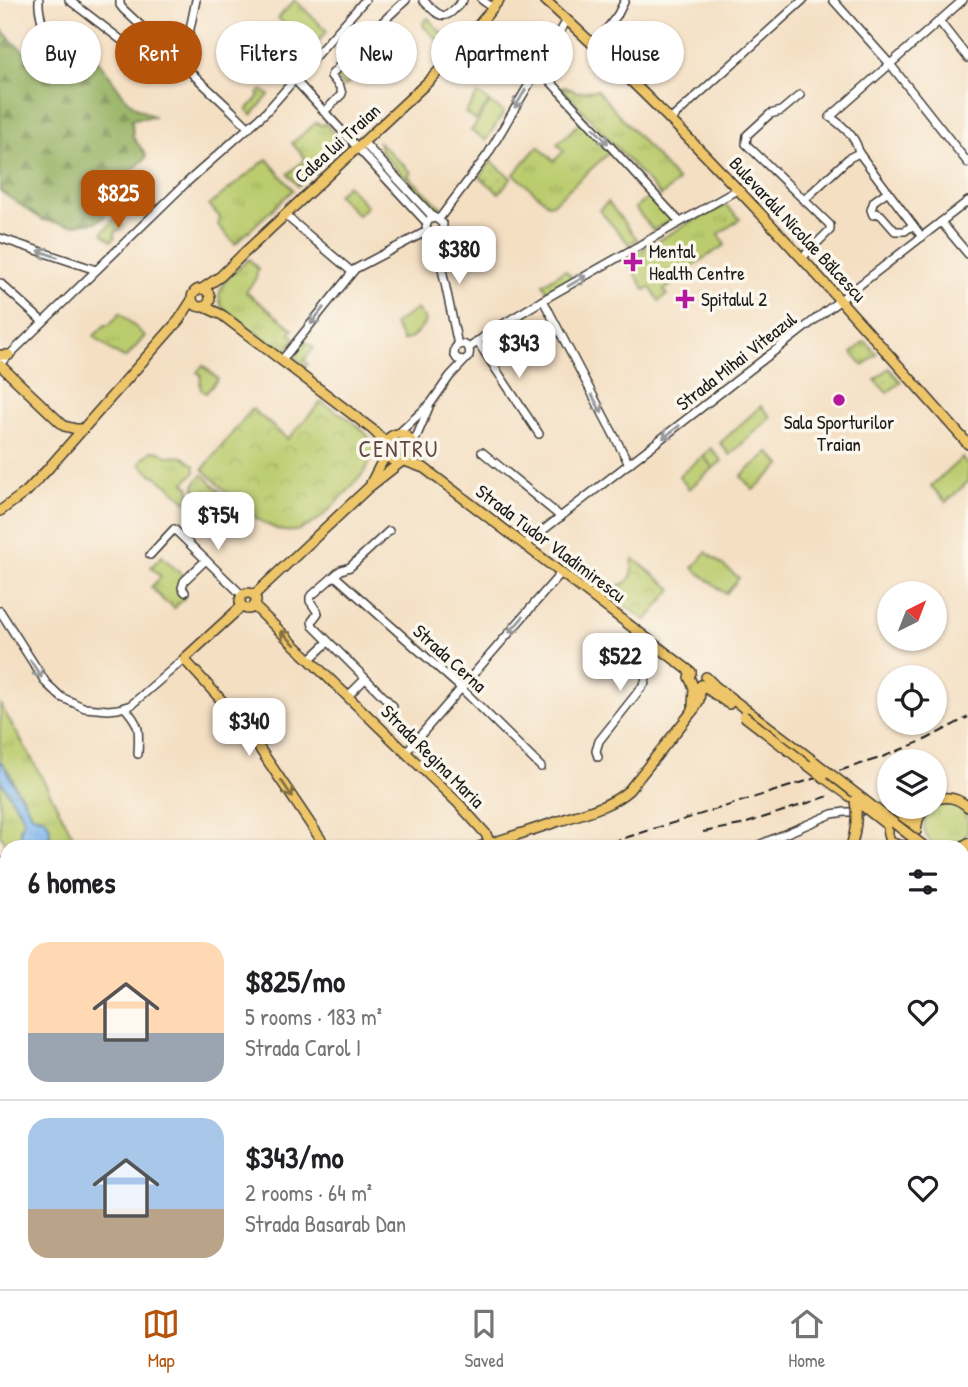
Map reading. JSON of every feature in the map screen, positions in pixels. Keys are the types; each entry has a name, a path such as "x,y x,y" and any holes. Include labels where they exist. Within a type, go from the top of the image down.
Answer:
{"main road":[{"name":"Bulevardul Nicolae Bălcescu","path":"545,0 587,38"},
{"name":"Calea lui Traian","path":"202,289 221,276 437,73 496,4"},
{"name":"Bulevardul Nicolae Bălcescu","path":"634,84 841,300 968,444"},
{"name":"Calea lui Traian","path":"206,303 221,276"},
{"path":"0,511 32,486 76,437 179,320 194,292 202,289 207,292 206,303"},
{"path":"192,300 195,305 206,303 373,429 381,438 392,460 403,461"},
{"path":"179,320 206,303"},
{"path":"0,364 64,426 67,447"},
{"path":"64,426 83,429"},
{"path":"254,595 413,449 412,442 406,436 373,429"},
{"path":"368,488 386,451 387,442 395,435"},
{"name":"Strada Tudor Vladimirescu","path":"413,449 424,468"},
{"name":"Strada Tudor Vladimirescu","path":"403,461 424,468 691,672 700,669 705,673 701,683"},
{"path":"242,595 254,595 254,606 247,609 242,606 239,599 242,595"},
{"path":"242,606 184,659 243,724 321,840"},
{"name":"Strada Regina Maria","path":"254,606 406,752 465,811 488,840"},
{"path":"691,672 689,680 701,683 694,696 693,709"},
{"name":"Strada Tudor Vladimirescu","path":"701,683 915,840"},
{"name":"Strada Tudor Vladimirescu","path":"701,683 715,687 855,800 898,840"},
{"path":"502,840 585,813 623,795 693,709 708,697 716,695"},
{"path":"947,798 953,798 968,807"},
{"path":"853,840 857,820 855,800"},
{"path":"886,840 889,824 895,819"},
{"path":"906,819 915,826 920,840"},
{"path":"912,840 918,819"},
{"path":"888,835 891,840"}],"street":[{"path":"39,0 41,21"},
{"path":"69,0 115,35"},
{"path":"120,0 120,5 136,21"},
{"path":"191,21 195,0"},
{"path":"322,49 365,0"},
{"path":"324,112 342,94 332,74 361,42 406,0"},
{"path":"423,0 435,12 445,16 463,0"},
{"path":"482,0 496,4"},
{"path":"613,21 625,0"},
{"path":"670,120 803,0"},
{"path":"833,0 890,64 968,163"},
{"path":"922,237 859,153 858,144 830,117 963,0"},
{"path":"939,21 968,58"},
{"path":"202,83 249,128"},
{"path":"0,364 4,355 43,322 185,184 249,128 291,84"},
{"path":"299,84 324,112 361,145 439,234 443,230"},
{"path":"282,360 352,272 431,225 488,154 529,84"},
{"path":"553,84 680,222"},
{"path":"800,94 781,111 770,114 747,135 746,144 830,225 830,230 802,258"},
{"path":"804,200 849,158 859,153"},
{"path":"395,435 431,403 460,359 469,354 469,348 477,341 543,300 737,190"},
{"path":"888,191 873,203 871,210 874,214 881,215 895,231 905,231 914,225"},
{"name":"Strada Mihai Viteazul","path":"524,545 968,201"},
{"path":"285,215 352,272"},
{"path":"941,222 968,254"},
{"path":"431,225 443,224 439,255"},
{"path":"431,225 458,345"},
{"path":"0,238 96,270"},
{"path":"0,283 43,322"},
{"path":"543,300 629,464"},
{"path":"477,341 539,434"},
{"path":"460,359 453,352 458,345 464,344 469,348"},
{"path":"413,449 431,403"},
{"path":"482,452 561,517"},
{"path":"150,555 174,529 242,595"},
{"name":"Strada Regina Maria","path":"390,531 350,567 334,576 310,597 310,601 318,613 312,621 313,626 393,706"},
{"path":"186,592 182,588 184,581 206,560"},
{"path":"406,752 561,573"},
{"name":"Strada Cerna","path":"334,576 461,688 541,767"},
{"path":"0,611 51,690 73,704 98,710 124,708 137,701 184,659"},
{"path":"598,757 598,741 647,680 628,659 643,636"},
{"path":"310,659 328,642"},
{"path":"348,696 365,679"},
{"path":"124,708 135,719 139,730 138,754"},
{"path":"772,840 839,813 868,813 889,824"}],"green space":[{"path":"295,0 317,21 281,21 278,18"},
{"path":"428,18 431,21 431,34 424,27 423,23"},
{"path":"0,28 21,49 21,84 101,84 101,65 127,99 155,117 132,119 133,137 146,155 145,159 112,188 107,211 103,218 96,222 71,225 43,220 0,191"},
{"path":"561,87 577,92 597,90 678,181 661,196"},
{"path":"262,90 269,95 252,115 247,110"},
{"path":"478,94 489,101 476,120 465,113"},
{"path":"490,103 504,112 486,140 471,131"},
{"path":"583,120 611,151 558,199 548,204 514,174 538,146 554,161 564,151 557,144"},
{"path":"317,122 321,126 325,123 338,138 340,147 336,152 328,150 319,158 319,162 298,186 288,174 306,159 292,143"},
{"path":"379,142 411,172 408,176 441,207 439,209 433,207 381,152"},
{"path":"267,159 293,190 235,244 218,225 220,217 209,205"},
{"path":"491,161 511,178 499,193 480,177"},
{"path":"347,185 367,206 358,215 337,195"},
{"path":"651,196 671,217 670,221 653,230 635,208"},
{"path":"608,202 637,239 629,244 599,210"},
{"path":"726,205 740,219 719,234 725,245 683,272 685,277 664,290 667,295 659,301 650,287 645,290 626,259"},
{"path":"114,219 123,226 114,234 112,241 102,233"},
{"path":"249,259 259,270 246,292 293,329 290,334 295,338 284,353 222,307 219,300 226,280"},
{"path":"565,270 572,277 547,291 543,284"},
{"path":"417,309 425,323 412,338 403,341 394,324"},
{"path":"120,313 145,336 124,358 94,336"},
{"path":"305,341 314,348 304,360 308,364 305,367 294,356"},
{"path":"865,341 877,354 863,366 852,353"},
{"path":"203,365 218,379 206,393 200,388 201,375 197,372"},
{"path":"889,368 901,382 887,393 875,380"},
{"path":"321,402 360,428 375,449 365,471 355,483 327,512 307,527 284,531 262,522 203,469 252,409 288,439"},
{"path":"761,406 771,417 730,455 720,443"},
{"path":"399,440 405,442 405,454 399,456 393,454 391,448 393,442"},
{"path":"711,448 722,461 713,468 703,456"},
{"path":"151,451 184,457 195,466 195,472 184,483 190,488 188,502 140,464"},
{"path":"769,452 781,465 753,490 741,476"},
{"path":"703,456 713,468 689,489 679,476"},
{"path":"962,458 968,465 968,482 946,502 931,486"},
{"path":"202,475 232,504 219,516 208,505 203,511 196,504 195,483"},
{"path":"706,552 739,578 726,594 693,568"},
{"path":"162,556 185,578 184,599 174,608 151,587 161,577 151,567"},
{"path":"634,559 672,589 646,621 604,590 609,585 620,585 628,581"},
{"path":"0,704 75,840 49,840 50,834 42,816 31,814 9,772 0,761"},
{"path":"0,780 19,810 23,824 20,828 22,840 4,840 0,835"},
{"path":"947,804 962,810 968,826 963,840 929,840 924,826 926,819 947,819"}],"water":[{"path":"0,761 31,812 48,823 50,840 21,840 23,818 0,780"}],"railway":[{"path":"618,840 880,758 927,739 968,717"},
{"path":"703,832 741,825 829,796"}],"place":[{"name":"Mental Health Centre","path":"633,262"},
{"name":"Spitalul 2","path":"685,299"},
{"name":"Sala Sporturilor Traian","path":"839,400"}],"district":[{"name":"CENTRU","path":"399,449"}]}
